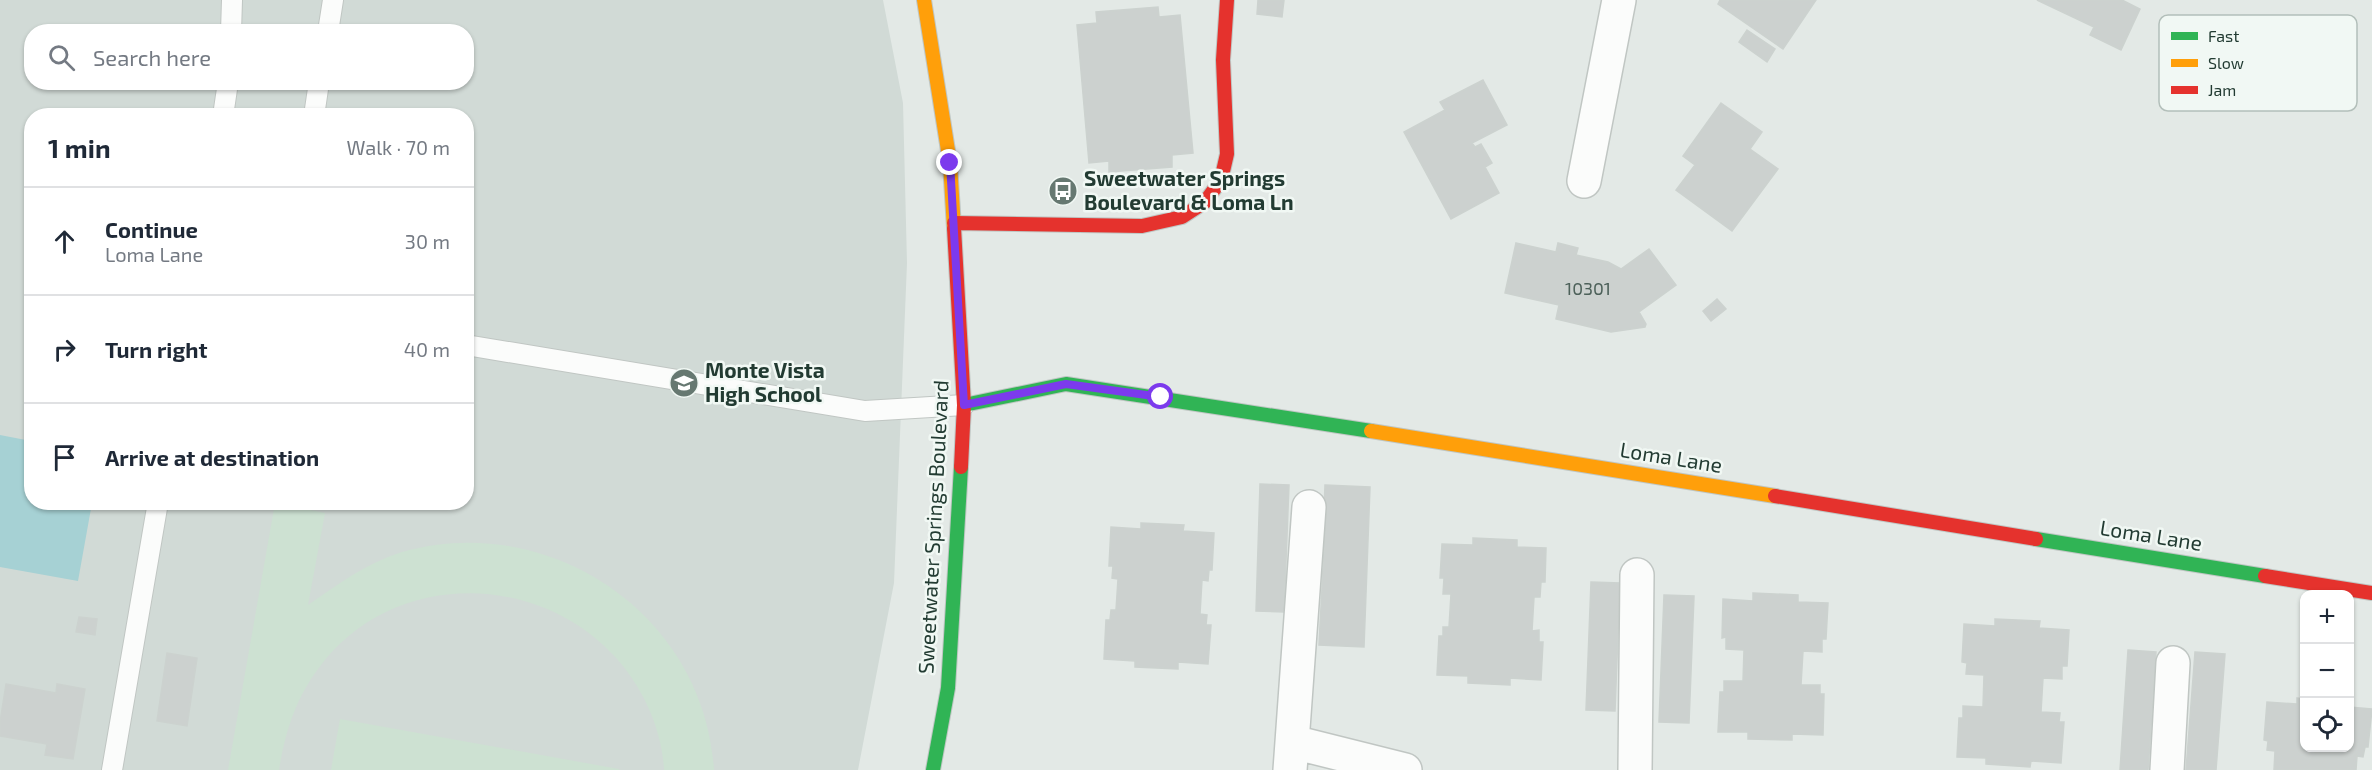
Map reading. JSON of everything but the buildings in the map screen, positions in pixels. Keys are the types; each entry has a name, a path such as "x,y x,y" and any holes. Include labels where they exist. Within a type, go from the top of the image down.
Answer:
{"street":[{"name":"Sweetwater Springs Boulevard","path":"924,0 950,163 964,405 948,688 933,770"},
{"path":"954,223 1151,226 1177,221 1192,213 1218,186 1225,167 1227,148 1223,66 1227,0"},
{"path":"1584,181 1619,0"},
{"name":"Loma Lane","path":"964,405 1066,384 1078,385 1173,398 2372,593"},
{"path":"1309,507 1292,756 1405,770"},
{"path":"1635,770 1637,575"},
{"path":"2167,770 2173,663"}],"lane":[{"path":"231,24 232,0"},
{"path":"329,24 333,0"},
{"path":"224,108 227,90"},
{"path":"315,108 319,90"},
{"path":"474,346 865,411 964,405"},
{"path":"112,770 157,510"}],"shaded area":[{"name":"Monte Vista High School","path":"0,0 883,0 903,103 907,263 894,583 858,770 0,770"}],"green space":[{"path":"274,510 310,510 325,513 308,605 353,575 389,557 402,552 458,543 512,547 563,562 610,587 650,622 682,665 704,714 714,770 664,770 660,742 646,702 623,666 591,634 553,612 512,598 469,593 426,598 386,612 349,636 318,669 303,693 288,730 279,770 228,770"},
{"path":"340,719 619,769 619,770 331,770"}],"water":[{"path":"0,435 24,440 24,510 91,510 78,581 0,567"}],"traffic: fast":[{"path":"964,405 1066,384 1371,431"},
{"path":"933,770 948,688 961,467"},
{"path":"2036,539 2265,576"}],"traffic: slow":[{"path":"924,0 950,163 954,228"},
{"path":"1371,431 1775,496"}],"traffic: jam":[{"path":"954,223 1142,226 1182,217 1205,202 1221,180 1227,154 1223,60 1227,0"},
{"path":"954,228 964,405 961,467"},
{"path":"1775,496 2036,539"},
{"path":"2265,576 2372,593"}],"place":[{"name":"Sweetwater Springs Boulevard & Loma Ln","path":"1063,191"},
{"name":"Monte Vista High School","path":"684,383"}],"route":[{"path":"950,163 964,405 1066,384 1161,397"}]}
